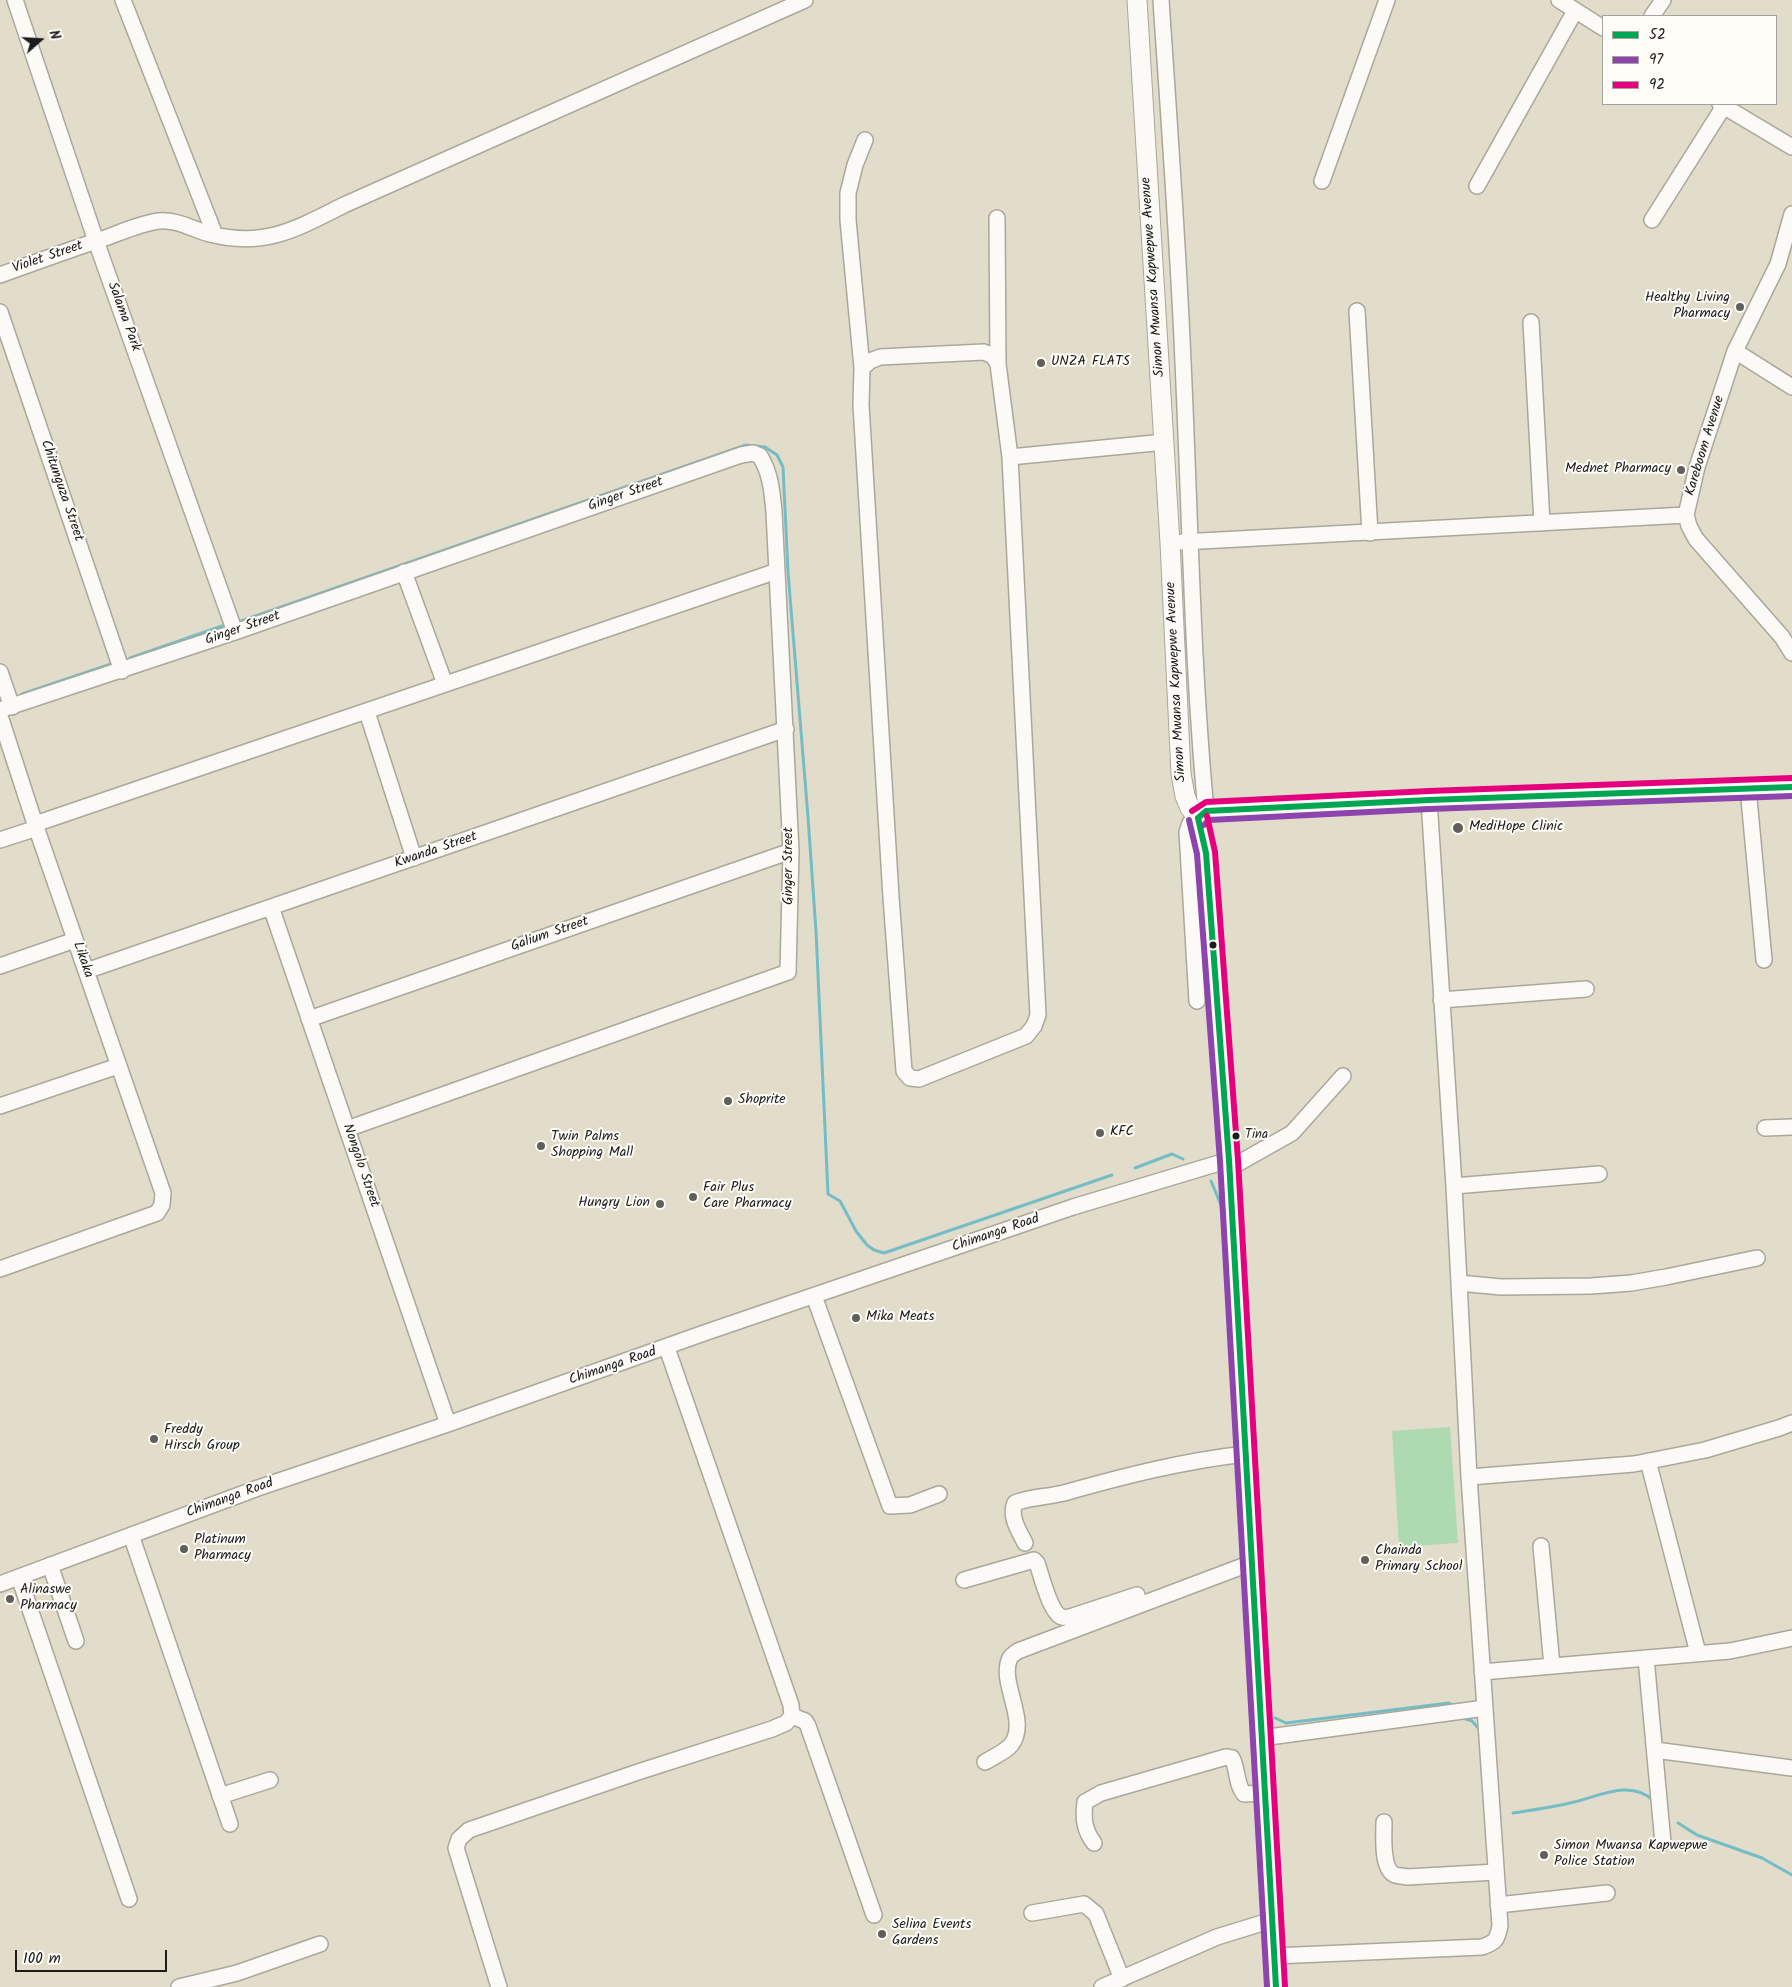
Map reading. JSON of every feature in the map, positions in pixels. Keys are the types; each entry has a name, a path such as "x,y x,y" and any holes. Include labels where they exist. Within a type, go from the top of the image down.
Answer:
{"main road":[{"name":"Simon Mwansa Kapwepwe Avenue","path":"1137,0 1165,442 1181,774 1184,796 1190,808 1202,814 1230,1164 1276,1987"},
{"path":"1202,814 1429,800 1792,787"}],"street":[{"name":"Salama Park","path":"15,0 96,241 235,632"},
{"path":"123,0 215,235"},
{"name":"Violet Street","path":"0,275 161,220 175,222 215,235 249,240 272,237 291,231 353,201 805,0"},
{"path":"1161,0 1183,360 1201,759 1202,814 1190,823 1187,832 1197,1001"},
{"path":"1322,181 1387,0"},
{"path":"1559,0 1602,27"},
{"path":"1653,15 1662,0"},
{"path":"1478,186 1575,11"},
{"path":"1652,220 1722,105 1792,147"},
{"path":"865,140 855,166 848,193 848,220 862,368 861,406 891,897 904,1071 910,1078 919,1080 1026,1036 1034,1026 1038,1015 1010,457 998,364 997,218"},
{"path":"1149,193 1173,193"},
{"name":"Kareboom Avenue","path":"1792,214 1778,264 1735,351 1697,467 1686,515 1696,539 1782,636 1792,654"},
{"path":"1357,311 1370,533"},
{"name":"Chitunguza Street","path":"0,312 122,671"},
{"path":"1531,322 1542,523"},
{"path":"1735,351 1792,387"},
{"path":"862,368 870,361 880,357 969,352 984,352 993,356 998,364"},
{"path":"1010,457 1165,442"},
{"name":"Ginger Street","path":"4,711 741,455 753,453 760,456 766,464 772,483 786,729 791,852 788,972 768,981 347,1129"},
{"path":"1170,543 1686,515"},
{"path":"0,840 445,684 777,571"},
{"path":"404,572 445,684"},
{"name":"Likaka","path":"0,672 4,711 36,826 163,1193 162,1205 157,1213 0,1269"},
{"path":"367,712 414,858"},
{"name":"Kwanda Street","path":"86,971 786,729"},
{"path":"1748,788 1764,960"},
{"path":"1274,1956 1482,1947 1491,1944 1497,1939 1500,1926 1482,1672 1454,1186 1429,800"},
{"name":"Galium Street","path":"310,1019 791,852"},
{"name":"Nongolo Street","path":"271,907 448,1424"},
{"path":"0,966 75,940"},
{"path":"1441,1000 1586,989"},
{"path":"0,1106 118,1066"},
{"name":"Chimanga Road","path":"0,1584 338,1460 448,1424 1073,1207 1230,1164 1292,1133 1343,1076"},
{"path":"1764,1128 1792,1127"},
{"path":"1454,1186 1599,1174"},
{"path":"1459,1283 1501,1287 1591,1286 1666,1278 1757,1258"},
{"path":"814,1296 890,1506 910,1505 940,1494"},
{"path":"499,1987 456,1848 459,1840 469,1830 638,1772 772,1729 786,1723 792,1716 791,1705 667,1348"},
{"path":"1470,1477 1634,1464 1704,1450 1792,1423"},
{"path":"1025,1543 1013,1517 1012,1508 1015,1503 1021,1500 1045,1498 1182,1462 1245,1454"},
{"path":"1648,1461 1698,1653"},
{"path":"131,1535 230,1824"},
{"path":"1542,1546 1552,1666"},
{"path":"964,1580 1034,1560 1037,1563 1052,1606 1062,1618 1211,1571 1229,1571"},
{"path":"985,1762 1010,1746 1016,1736 1017,1723 1008,1668 1010,1658 1018,1651 1251,1563"},
{"path":"50,1565 76,1642"},
{"path":"19,1577 129,1899"},
{"path":"1482,1672 1730,1651 1792,1638"},
{"path":"1646,1658 1664,1843"},
{"path":"1261,1738 1485,1708"},
{"path":"792,1716 805,1721 808,1726 874,1915"},
{"path":"1655,1750 1792,1768"},
{"path":"1094,1843 1088,1836 1085,1826 1085,1802 1091,1797 1110,1790 1226,1757 1232,1758 1235,1764 1240,1789 1244,1794 1264,1793"},
{"path":"220,1796 270,1780"},
{"path":"1384,1822 1385,1858 1388,1869 1395,1875 1407,1877 1496,1872"},
{"path":"1498,1904 1607,1893"},
{"path":"1032,1913 1078,1904 1090,1907 1096,1914 1122,1979"},
{"path":"1102,1987 1217,1937 1272,1920"},
{"path":"179,1987 240,1980 320,1944"}],"green space":[{"path":"1450,1427 1458,1543 1399,1547 1392,1431"}],"waterway":[{"path":"241,621 746,445 765,447 777,455 783,467 788,572 816,931 828,1194 840,1201 856,1231 867,1245 874,1250 884,1253 1112,1175"},
{"path":"130,658 222,626"},
{"path":"22,694 111,664"},
{"path":"1135,1168 1172,1154 1183,1159"},
{"path":"1211,1181 1223,1210"},
{"path":"1225,1249 1227,1285"},
{"path":"1275,1718 1286,1723 1451,1704"},
{"path":"1463,1718 1472,1721 1480,1730"},
{"path":"1513,1813 1625,1790 1645,1794 1654,1801"},
{"path":"1678,1823 1697,1835 1762,1858 1792,1875"}],"transit line":[{"name":"92","path":"1192,811 1206,802 1429,791 1792,778"},
{"name":"52","path":"1198,818 1206,811 1429,800 1792,787"},
{"name":"97","path":"1204,825 1209,820 1429,809 1792,796"},
{"name":"92","path":"1207,816 1215,852 1238,1160 1285,1987"},
{"name":"52","path":"1198,818 1206,853 1229,1160 1276,1987"},
{"name":"97","path":"1189,820 1197,854 1220,1161 1267,1987"}],"place":[{"name":"Healthy Living Pharmacy","path":"1740,307"},
{"name":"UNZA FLATS","path":"1041,363"},
{"name":"Mednet Pharmacy","path":"1681,470"},
{"name":"MediHope Clinic","path":"1458,828"},
{"name":"Shoprite","path":"728,1101"},
{"name":"KFC","path":"1100,1133"},
{"name":"Tina","path":"1236,1136"},
{"name":"Twin Palms Shopping Mall","path":"541,1146"},
{"name":"Fair Plus Care Pharmacy","path":"693,1197"},
{"name":"Hungry Lion","path":"660,1204"},
{"name":"Mika Meats","path":"856,1318"},
{"name":"Freddy Hirsch Group","path":"154,1439"},
{"name":"Platinum Pharmacy","path":"184,1549"},
{"name":"Chainda Primary School","path":"1365,1560"},
{"name":"Alinaswe Pharmacy","path":"10,1599"},
{"name":"Simon Mwansa Kapwepwe Police Station","path":"1544,1855"},
{"name":"Selina Events Gardens","path":"882,1934"}]}
